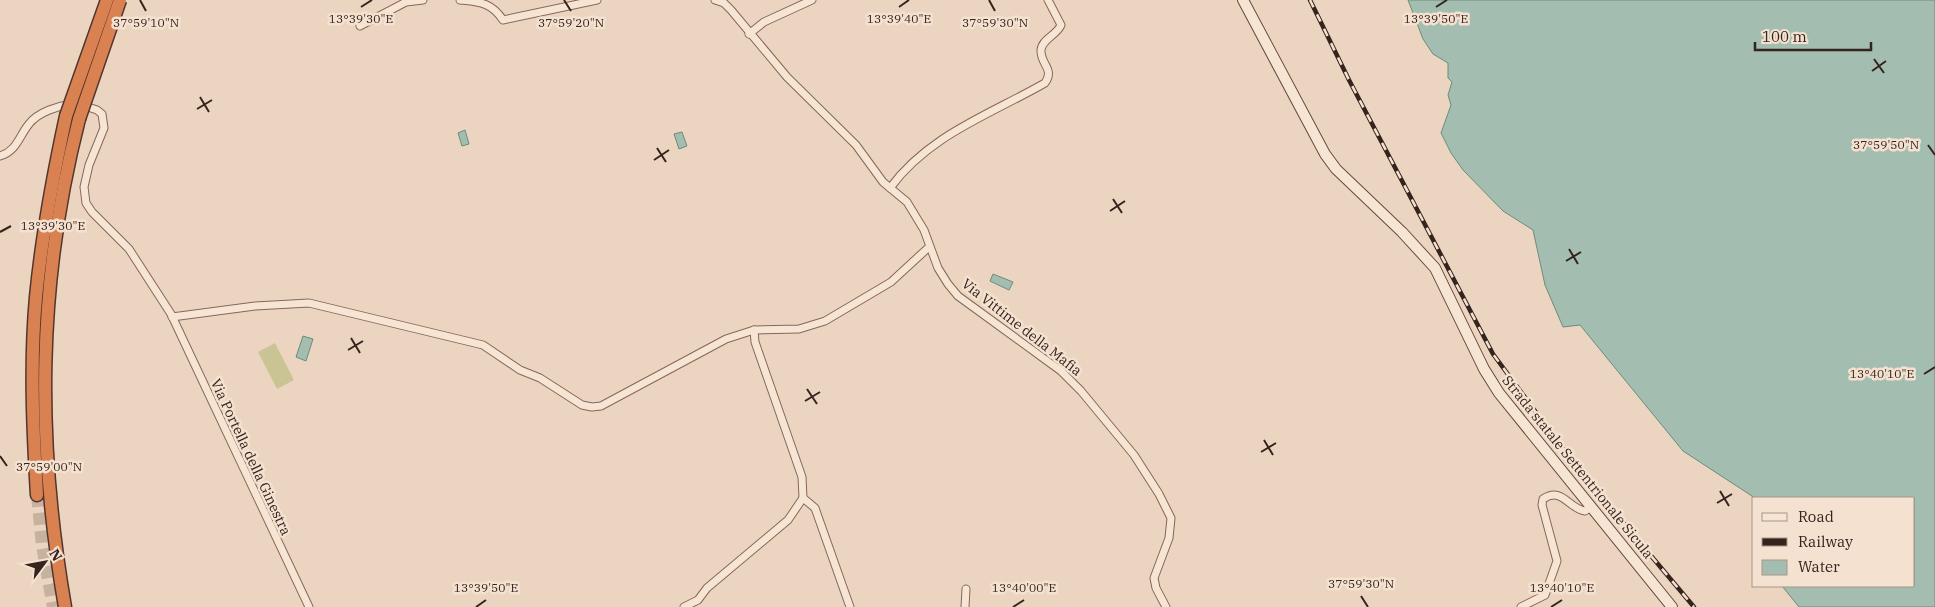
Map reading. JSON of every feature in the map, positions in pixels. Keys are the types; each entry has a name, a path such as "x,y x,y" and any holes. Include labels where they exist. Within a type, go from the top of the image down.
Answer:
{"highway":[{"path":"37,495 32,394 36,299 47,208 66,116 107,0"},
{"path":"65,607 51,515 44,428 44,359 47,305 65,175 80,119 120,0"}],"main road":[{"name":"Strada statale Settentrionale Sicula","path":"1243,0 1295,100 1336,169 1402,232 1435,268 1484,369 1499,393 1672,607"}],"street":[{"path":"360,26 406,2 423,0"},
{"path":"460,0 486,2 498,12 503,20 597,0"},
{"name":"Via Vittime della Mafia","path":"715,0 724,3 787,77 856,146 878,176 907,202 924,230 929,247 948,284 958,296 1061,371 1081,390 1134,456 1159,494 1171,518 1169,538 1154,578 1156,588 1166,607"},
{"path":"749,34 764,22 812,0"},
{"path":"890,188 902,172 924,152 957,129 1045,83 1049,78 1050,70 1041,50 1043,44 1061,25 1048,0"},
{"name":"Via Portella della Ginestra","path":"0,156 10,152 35,119 58,106 74,103 97,110 102,114 104,128 89,165 84,187 86,203 92,212 129,249 151,280 172,317 309,607"},
{"path":"172,317 255,306 309,303 483,345 520,370 540,378 582,404 592,407 600,406 726,339 754,330 799,329 825,320 891,282 929,247"},
{"path":"684,607 698,600 707,588 788,520 803,498 802,477 755,342 754,330"},
{"path":"1521,607 1546,595 1557,562 1542,505 1543,499 1549,495 1556,494 1566,498 1579,510 1585,511 1591,506"},
{"path":"803,498 815,508 850,607"},
{"path":"965,607 966,589"}],"shaded area":[{"path":"275,343 294,380 277,389 258,352"}],"water":[{"path":"1408,0 1935,0 1935,607 1799,607 1783,587 1915,587 1915,497 1753,497 1683,451 1580,325 1563,327 1545,285 1533,230 1503,211 1463,170 1451,153 1441,133 1451,105 1448,95 1452,82 1448,78 1448,63 1433,54 1423,39"},
{"path":"465,130 469,144 462,146 458,133"},
{"path":"682,132 687,146 679,149 674,134"},
{"path":"993,274 1013,282 1009,290 990,281"},
{"path":"303,336 313,339 306,361 296,357"}],"tunnel":[{"path":"37,495 42,546 53,607"}],"railway":[{"path":"1310,0 1349,80 1493,354 1574,464 1694,607"}]}
